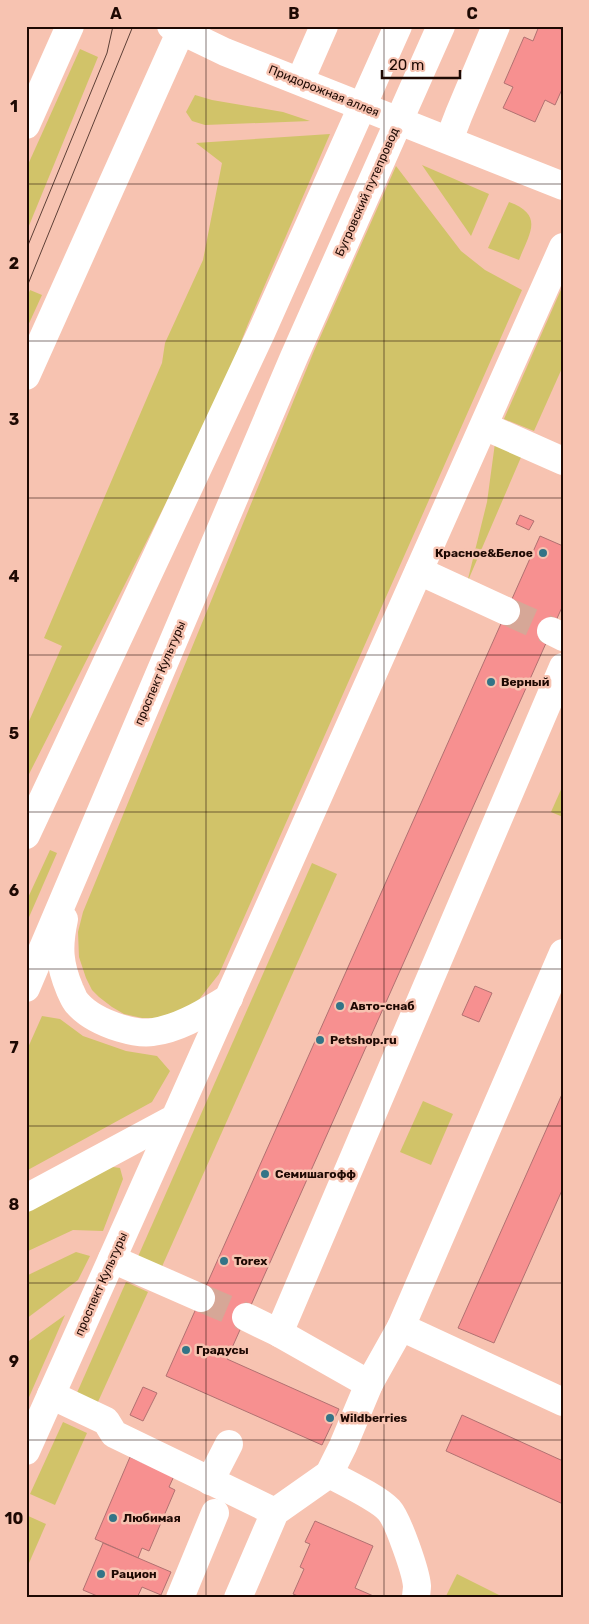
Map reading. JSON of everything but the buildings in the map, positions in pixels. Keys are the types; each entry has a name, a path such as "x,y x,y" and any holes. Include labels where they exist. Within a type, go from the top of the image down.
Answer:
{"main road":[{"path":"26,125 70,26"},
{"path":"300,81 324,26"},
{"path":"26,835 262,333 398,26"},
{"name":"Бугровский путепровод","path":"294,357 441,26"},
{"path":"449,140 496,26"},
{"path":"26,376 178,28"},
{"name":"Придорожная аллея","path":"178,28 225,52 563,186"},
{"name":"проспект Культуры","path":"26,1451 563,247"},
{"name":"проспект Культуры","path":"26,988 294,357"},
{"path":"484,426 563,461"},
{"path":"419,571 506,611"},
{"path":"279,1333 563,667"},
{"path":"74,876 62,929 60,950 63,973 76,1002 87,1013 102,1022 116,1027 151,1033 190,1021 229,998"},
{"path":"238,1598 275,1512 329,1474 369,1384 401,1327 563,953"},
{"path":"26,1198 175,1118"},
{"path":"112,1259 201,1298"},
{"path":"246,1317 279,1333 369,1384"},
{"path":"401,1327 563,1402"},
{"path":"51,1395 106,1420 114,1434 275,1512"},
{"path":"210,1481 229,1444"},
{"path":"329,1474 378,1501 389,1510 396,1523 412,1566 417,1585 416,1598"},
{"path":"180,1598 215,1513"}],"shaded area":[{"path":"80,49 98,57 26,233 26,169"},
{"path":"195,95 212,100 283,112 310,121 205,125 192,121 186,112"},
{"path":"330,134 248,324 219,398 26,780 26,728 62,646 44,638 162,363 165,343 203,260 222,163 196,143"},
{"path":"422,165 489,194 471,236"},
{"path":"396,166 461,251 485,270 522,290 219,974 197,1002 163,1018 142,1018 124,1014 99,997 92,990 86,978 79,957 78,932 83,912 314,351"},
{"path":"509,202 520,207 531,219 530,234 519,260 488,248"},
{"path":"563,285 563,366 534,431 504,419"},
{"path":"30,290 42,295 26,330 26,299"},
{"path":"495,443 522,455 467,583 487,502"},
{"path":"563,785 563,817 551,812"},
{"path":"50,850 57,853 26,924 26,902"},
{"path":"312,863 337,874 160,1271 136,1261"},
{"path":"42,1016 60,1019 83,1036 126,1051 157,1056 170,1071 152,1102 26,1171 26,1052"},
{"path":"423,1101 453,1114 431,1165 400,1152"},
{"path":"106,1166 120,1168 123,1179 103,1231 73,1230 26,1252 26,1212"},
{"path":"76,1252 90,1256 78,1280 26,1319 26,1276"},
{"path":"126,1282 148,1292 97,1404 76,1395"},
{"path":"65,1315 26,1404 26,1343"},
{"path":"63,1422 87,1433 55,1505 30,1494"},
{"path":"26,1515 46,1524 26,1570"},
{"path":"457,1574 505,1598 445,1598"}],"tunnel":[{"path":"506,611 551,631"},
{"path":"201,1298 246,1317"}],"tram line":[{"path":"26,250 107,53 113,26"},
{"path":"26,289 133,26"}],"place":[{"name":"Красное&Белое","path":"543,553"},
{"name":"Верный","path":"491,682"},
{"name":"Авто-снаб","path":"340,1006"},
{"name":"Petshop.ru","path":"320,1040"},
{"name":"Семишагофф","path":"265,1174"},
{"name":"Torex","path":"224,1261"},
{"name":"Градусы","path":"186,1350"},
{"name":"Wildberries","path":"330,1418"},
{"name":"Любимая","path":"113,1518"},
{"name":"Рацион","path":"101,1574"}]}
